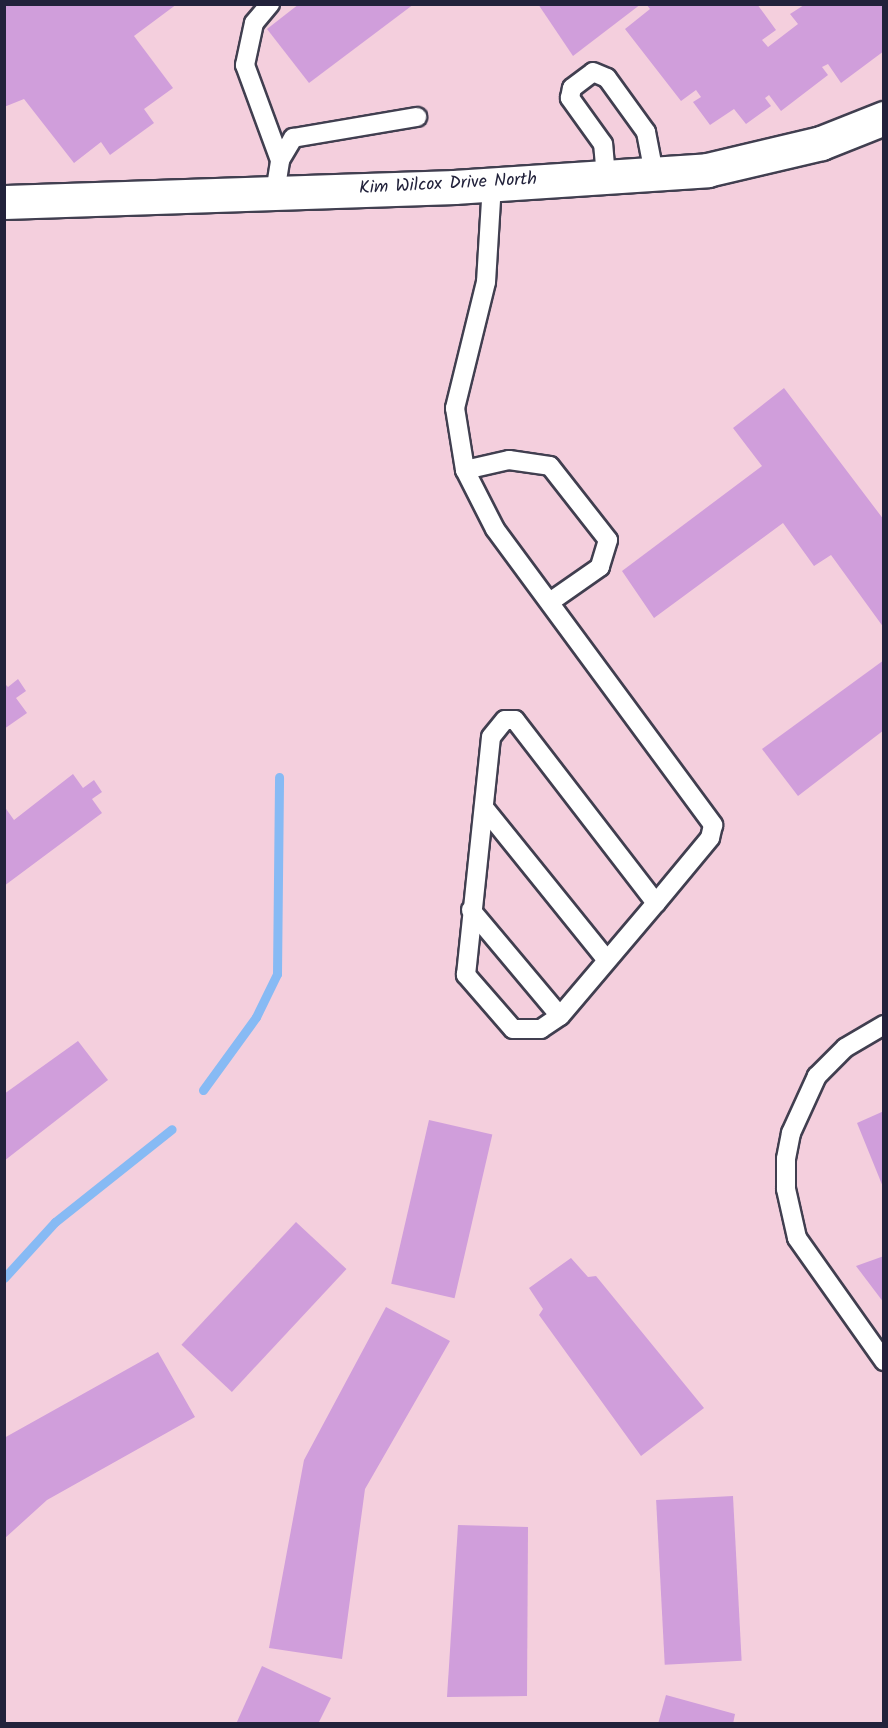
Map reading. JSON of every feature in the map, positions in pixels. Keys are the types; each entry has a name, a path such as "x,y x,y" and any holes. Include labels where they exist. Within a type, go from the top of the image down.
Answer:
{"street":[{"name":"Kim Wilcox Drive North","path":"4,202 492,184 654,173 758,160 884,118"}],"lane":[{"path":"270,4 254,23 245,65 280,160"},
{"path":"606,177 603,144 570,98 572,88 593,72 607,78 646,132 654,173"},
{"path":"275,193 280,160 293,138 417,117"},
{"path":"492,184 486,282 455,408 465,470 495,529 710,814 710,838 656,903 560,1016 541,1029 526,1031 513,1029 466,975 471,910 485,809 491,737 496,725 515,720 656,903"},
{"path":"465,470 509,460 550,466 608,540 600,567 550,602"},
{"path":"485,809 607,960"},
{"path":"471,910 560,1016"},
{"path":"884,1025 845,1048 817,1076 791,1133 786,1179 797,1238 884,1361"}],"shaded area":[{"path":"5,5 883,5 883,1723 5,1723"}],"building":[{"path":"4,4 177,4 134,36 173,88 144,109 154,123 110,155 101,142 74,163 24,99 4,107"},
{"path":"299,4 414,4 309,83 267,29"},
{"path":"538,4 641,4 573,56"},
{"path":"646,4 757,4 776,30 762,40 768,47 798,24 790,14 804,5 884,5 884,51 841,83 828,64 822,67 828,75 781,111 769,95 765,98 771,106 746,124 734,109 710,125 693,102 701,97 696,90 681,101 625,29 650,9"},
{"path":"784,388 884,520 884,628 831,555 814,566 783,523 654,618 622,571 762,466 733,428"},
{"path":"884,660 884,730 798,796 762,749"},
{"path":"18,679 26,691 16,698 27,713 4,729 4,683 8,687"},
{"path":"73,774 83,788 94,780 102,792 92,799 102,813 4,886 4,806 14,820"},
{"path":"78,1041 108,1080 4,1161 4,1094"},
{"path":"884,1111 884,1187 883,1187 857,1123"},
{"path":"429,1120 492,1135 455,1298 391,1284"},
{"path":"296,1222 346,1269 232,1392 181,1345"},
{"path":"884,1256 884,1303 856,1266"},
{"path":"571,1258 588,1277 596,1276 704,1408 641,1456 539,1315 543,1309 529,1288"},
{"path":"386,1307 450,1341 365,1489 342,1659 269,1648 304,1460"},
{"path":"158,1352 195,1417 47,1500 4,1539 4,1438"},
{"path":"733,1496 742,1661 665,1665 656,1500"},
{"path":"458,1525 528,1527 527,1696 447,1697"},
{"path":"262,1666 331,1698 318,1724 236,1724"},
{"path":"666,1695 735,1714 733,1724 658,1724"}],"waterway":[{"path":"203,1090 256,1017 277,974 279,777"},
{"path":"4,1278 55,1222 172,1129"}]}
